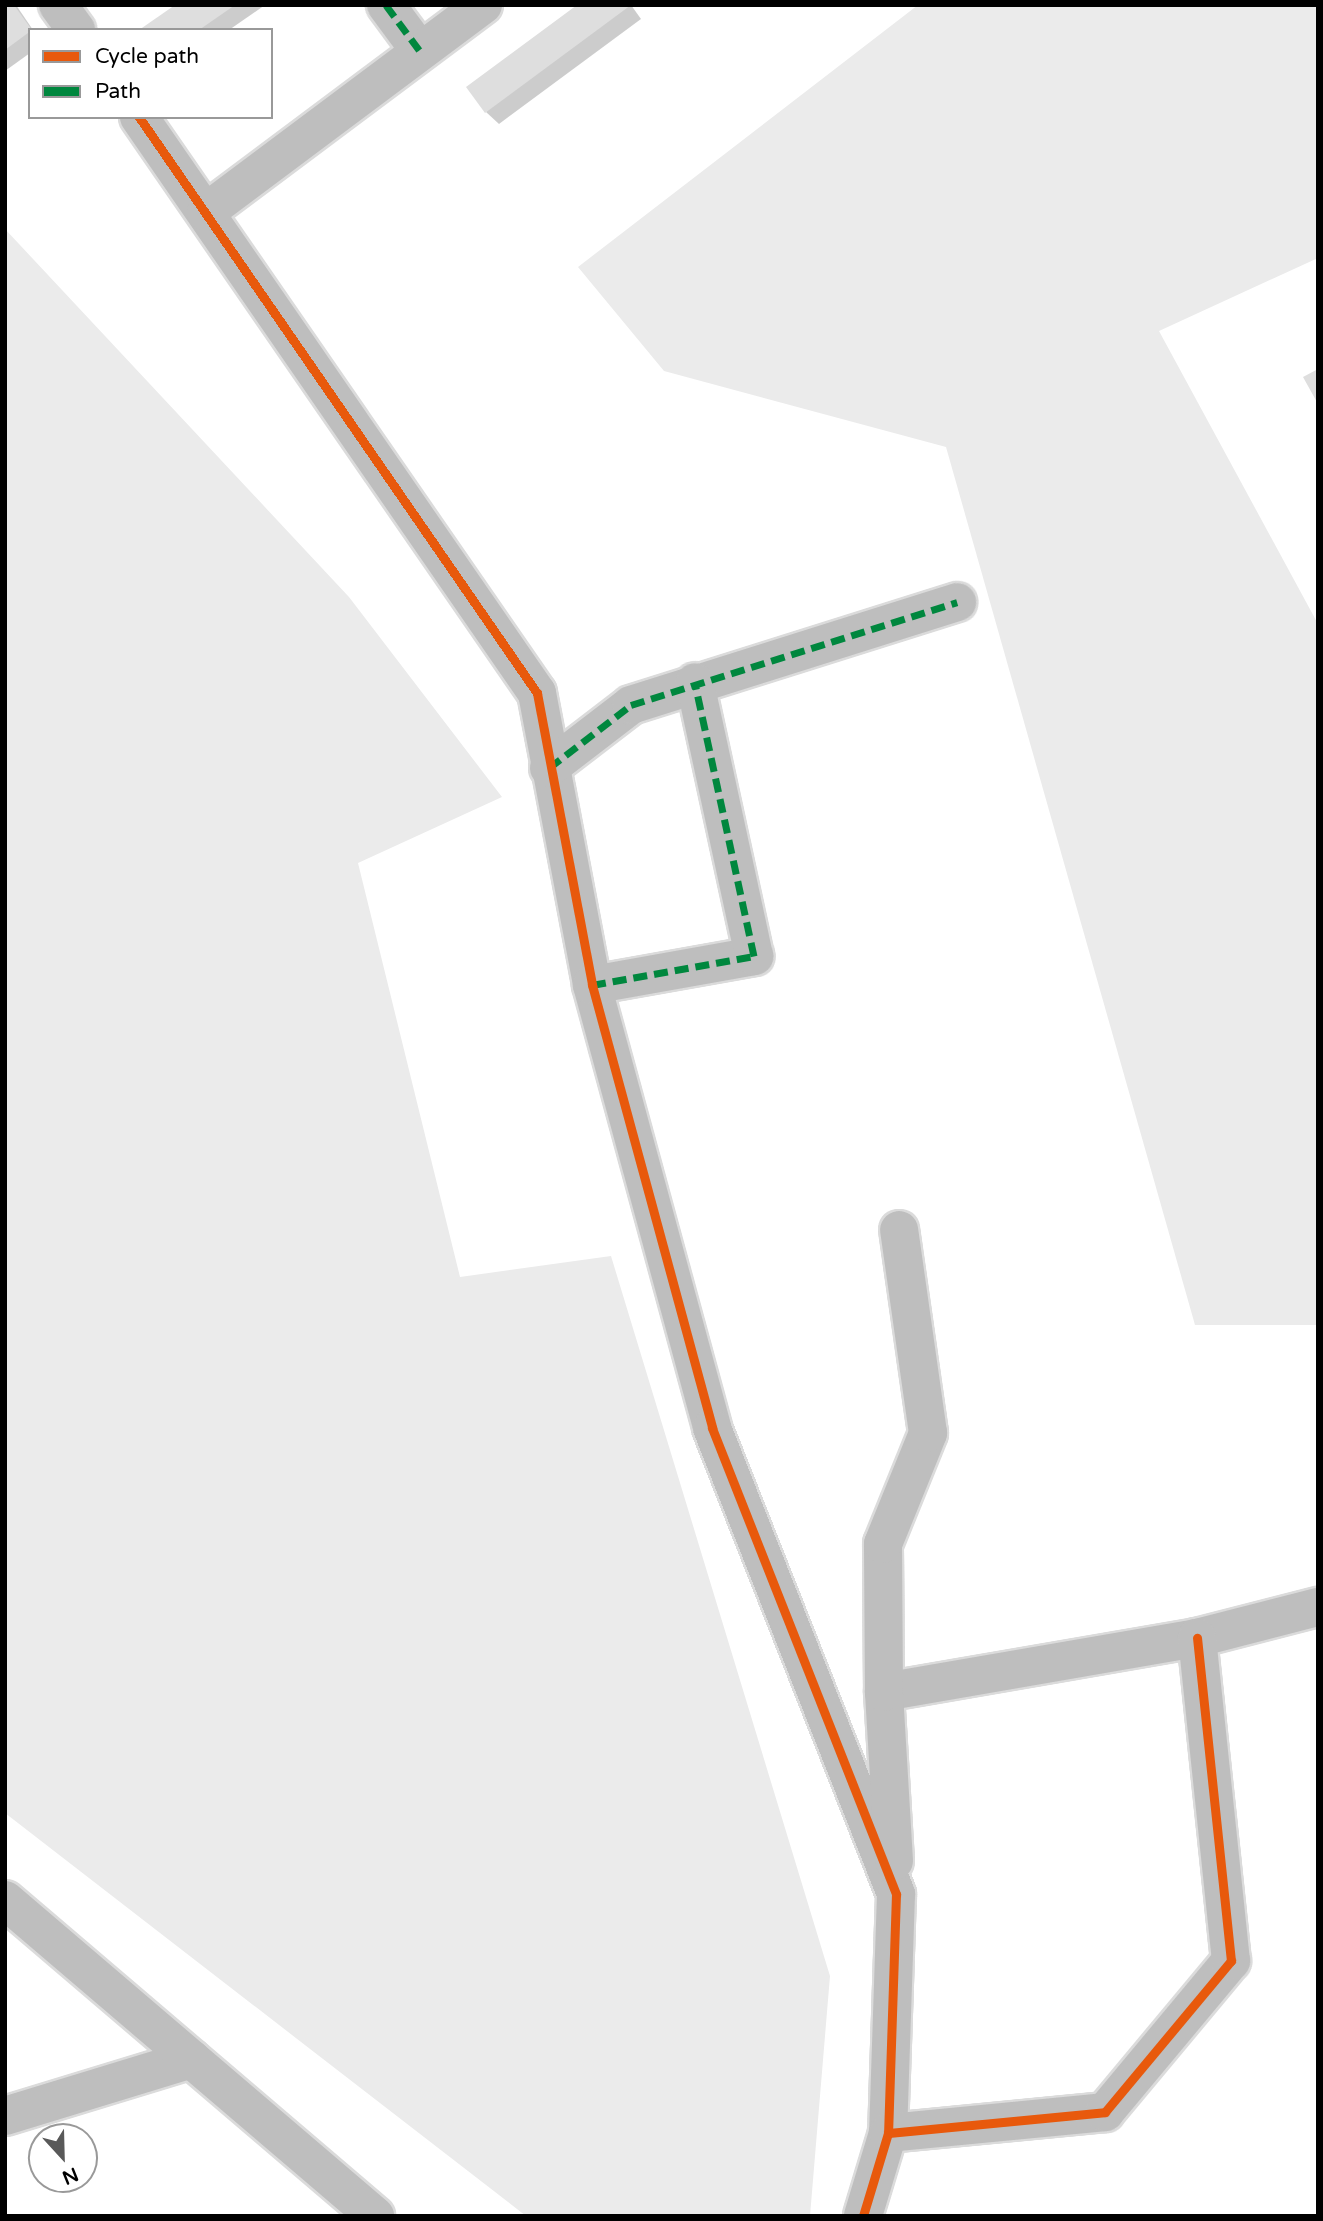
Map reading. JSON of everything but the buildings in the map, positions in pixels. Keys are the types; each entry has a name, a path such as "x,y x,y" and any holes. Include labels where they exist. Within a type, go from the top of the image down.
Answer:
{"street":[{"path":"58,5 75,28"},
{"path":"386,5 419,51"},
{"path":"206,212 483,5"},
{"path":"140,119 537,693 592,985 712,1428 896,1894"},
{"path":"549,768 631,705 695,682 957,602"},
{"path":"592,985 754,956 695,682"},
{"path":"863,2216 888,2133 896,1894 884,1692 883,1544 928,1433 899,1230"},
{"path":"884,1692 1197,1639 1318,1607"},
{"path":"888,2133 1105,2112 1231,1961 1197,1639"},
{"path":"5,1900 375,2216"},
{"path":"5,2116 192,2059"}],"shaded area":[{"path":"918,5 1318,5 1318,258 1159,331 1318,624 1318,1325 1195,1325 946,447 664,371 578,267"},
{"path":"5,229 349,597 502,797 358,863 460,1277 611,1256 830,1976 810,2216 526,2216 5,1813"}],"marked path":[{"path":"386,5 420,51"},
{"path":"549,768 631,705 957,602"},
{"path":"592,985 754,956 695,682"}],"cycle path":[{"path":"140,119 537,693 592,985 712,1428 896,1894 888,2133 863,2216"},
{"path":"888,2133 1105,2112 1231,1961 1197,1638"}]}
